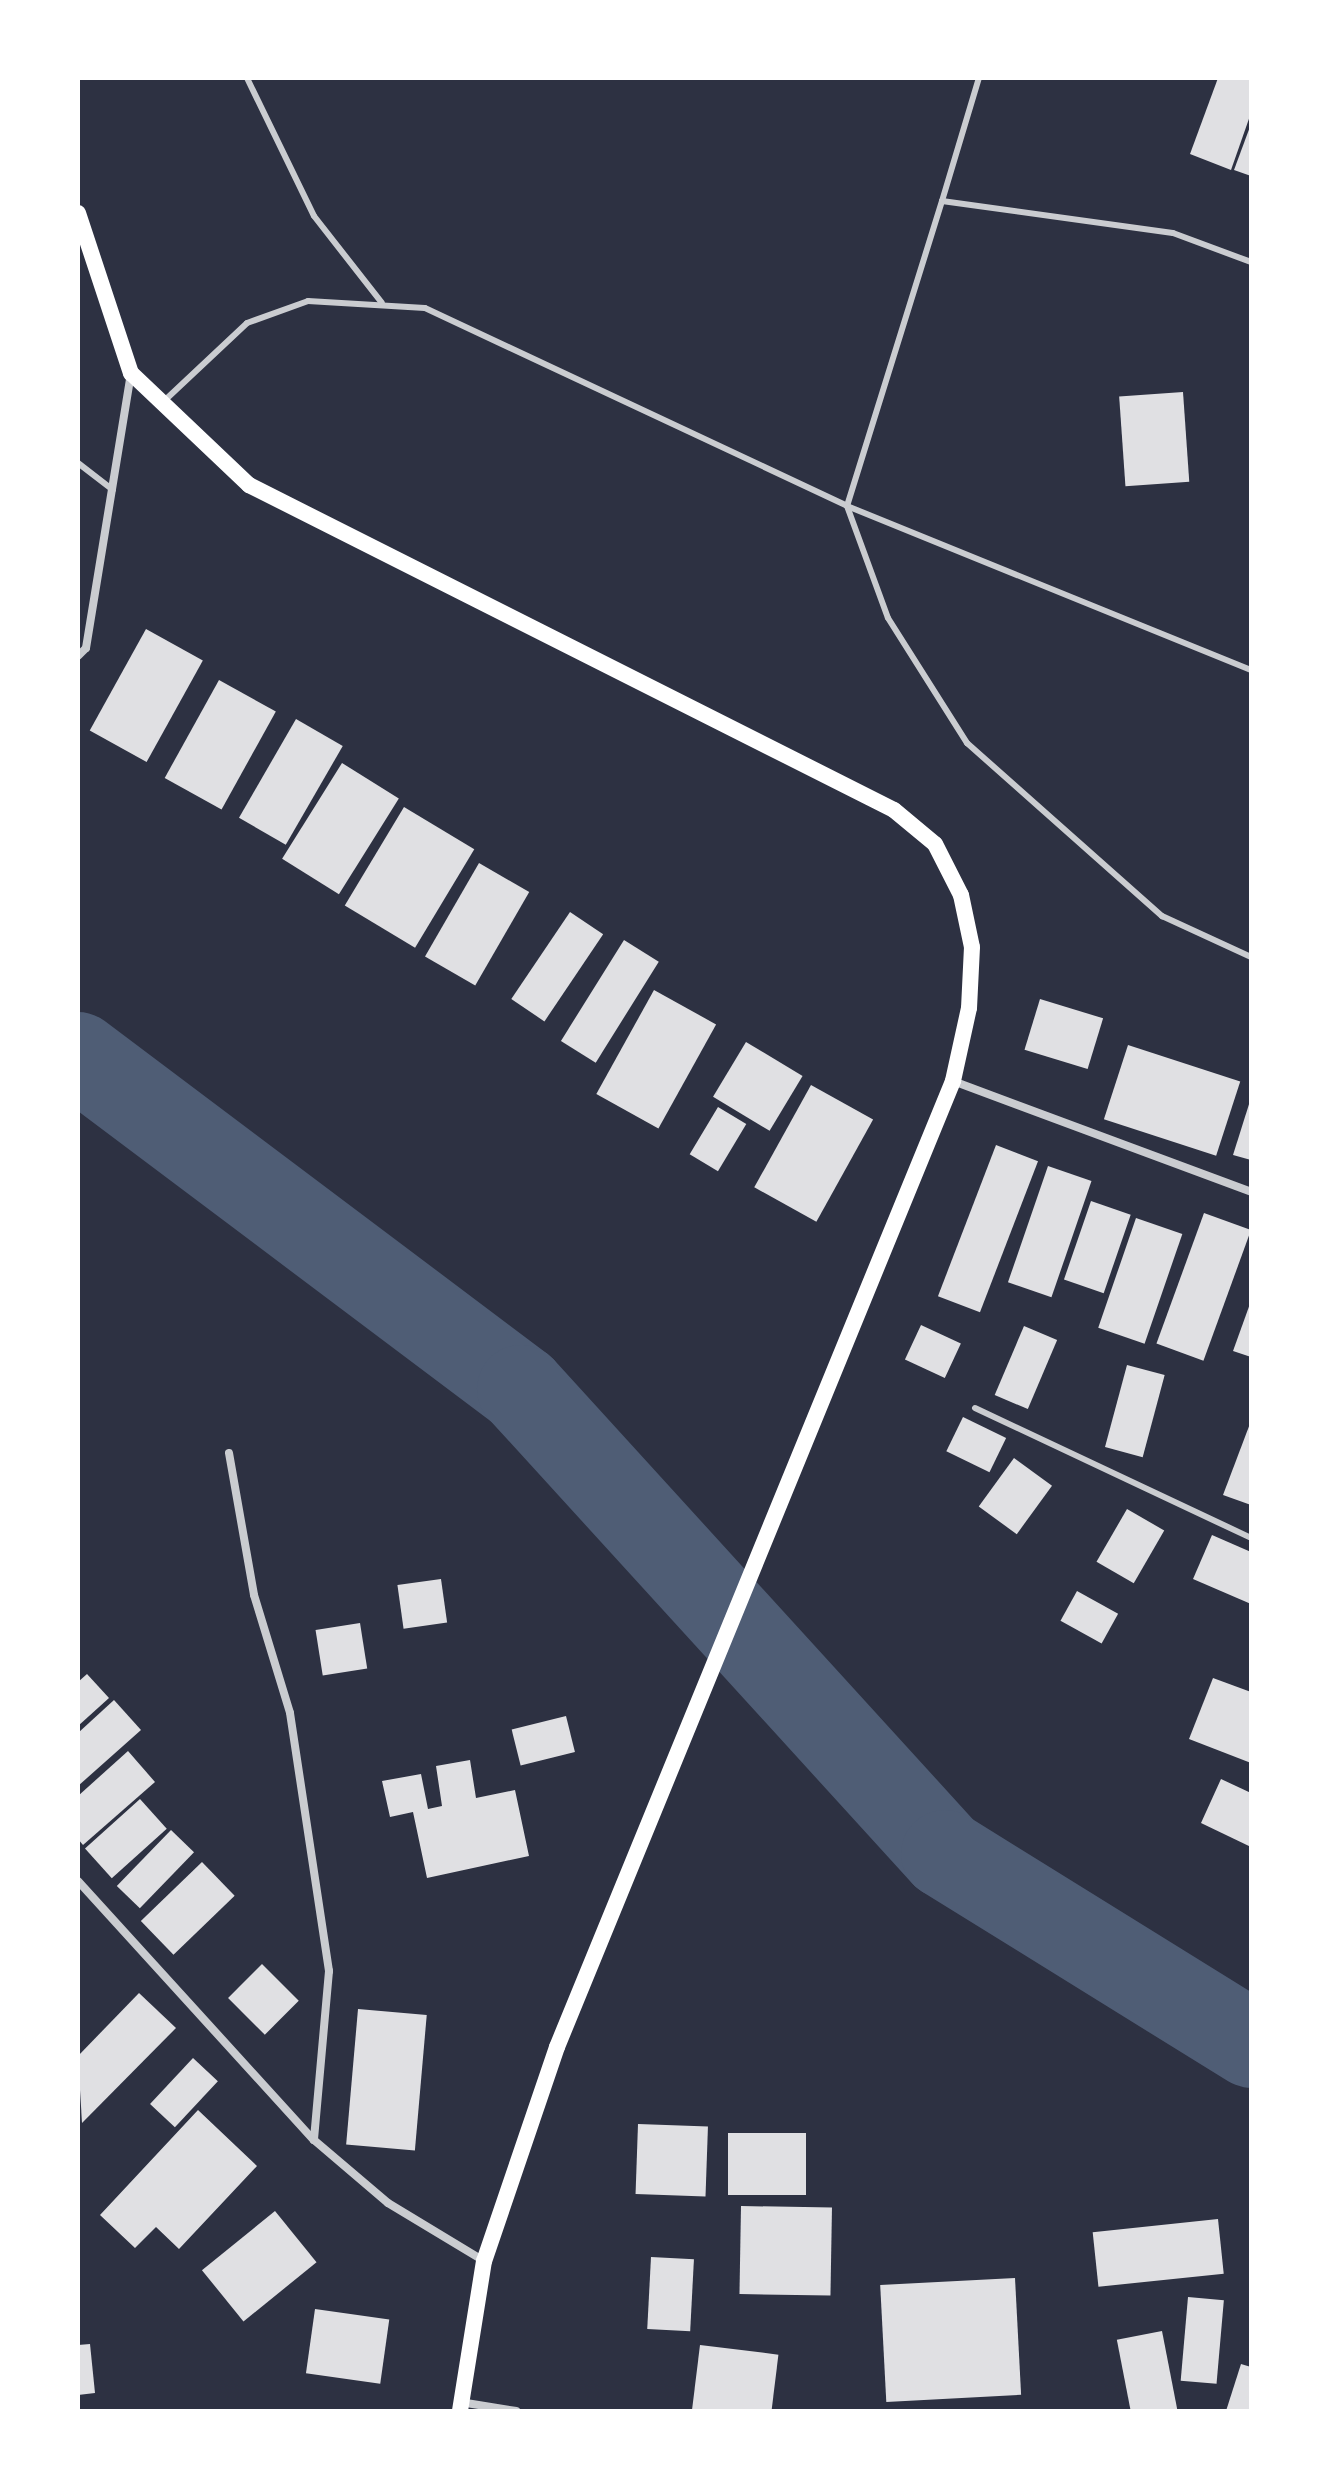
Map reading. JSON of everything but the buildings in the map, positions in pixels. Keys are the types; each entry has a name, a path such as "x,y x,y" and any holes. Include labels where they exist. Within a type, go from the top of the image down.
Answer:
{"main road":[{"path":"78,213 131,373 249,485 894,810 935,844 961,895 972,947 969,1008 953,1081 557,2047 484,2261 459,2406"}],"street":[{"path":"78,656 86,648 131,373"},
{"path":"953,1081 1251,1192"},
{"path":"229,1453 254,1595 290,1713 329,1971 314,2140"},
{"path":"78,1881 314,2140 388,2203 484,2261"},
{"path":"459,2406 516,2411"}],"lane":[{"path":"247,78 314,216 382,303"},
{"path":"979,78 847,506 888,618 967,743 1162,916 1251,957"},
{"path":"942,201 1173,233 1251,262"},
{"path":"163,402 247,323 308,301 382,303 425,308 847,506 1251,670"},
{"path":"78,463 113,490"},
{"path":"975,1408 1251,1538"}],"waterway":[{"path":"78,1056 521,1389 945,1854 1251,2044"}]}
